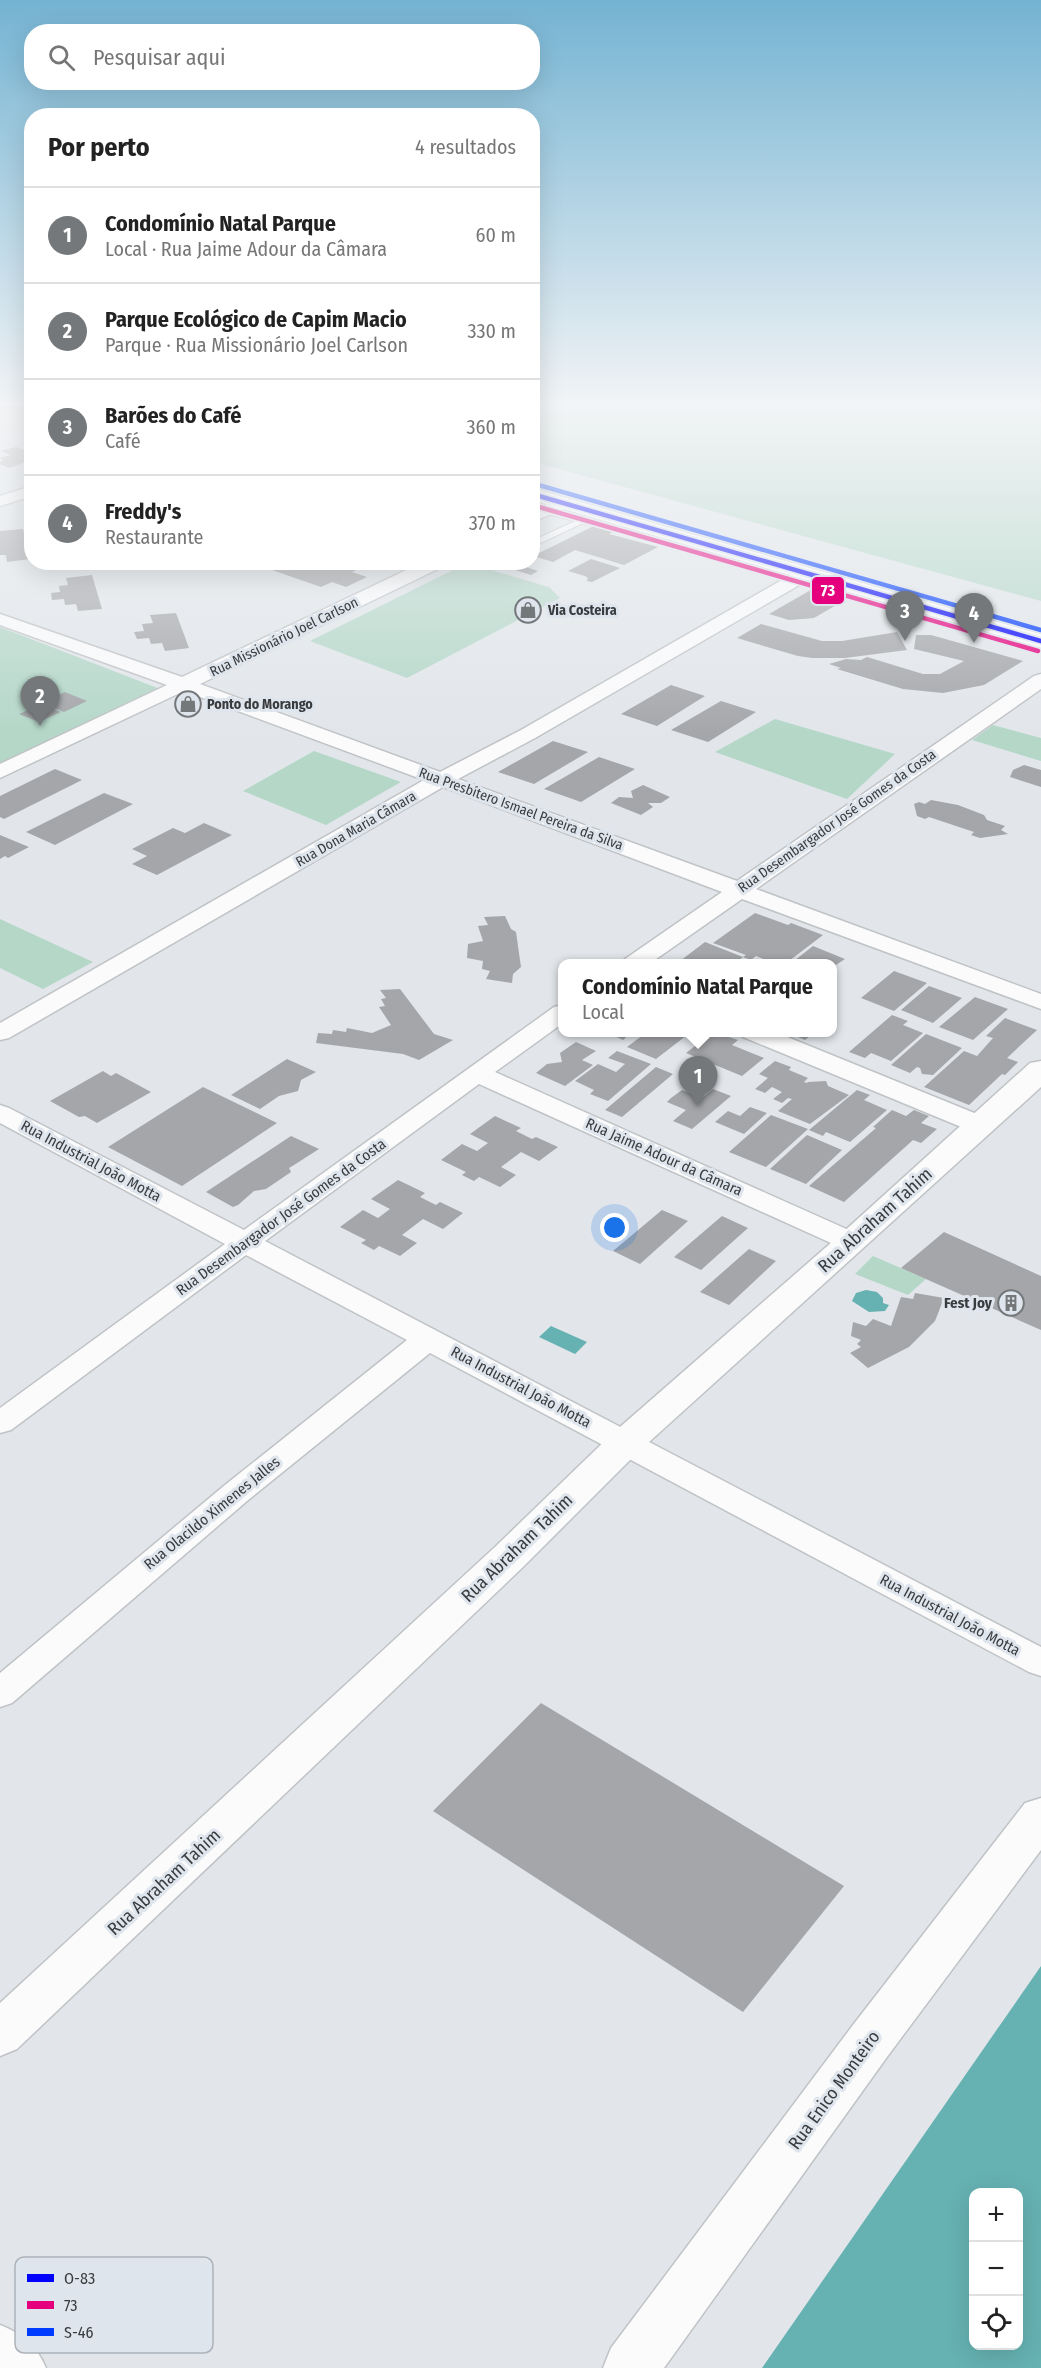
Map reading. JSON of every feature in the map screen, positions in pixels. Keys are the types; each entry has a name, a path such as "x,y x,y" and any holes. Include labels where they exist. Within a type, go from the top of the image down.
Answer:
{"main road":[{"path":"584,516 807,573 1041,641"},
{"path":"666,516 1041,621"},
{"name":"Rua Abraham Tahim","path":"0,2034 483,1581 625,1443 852,1242 1041,1070"},
{"name":"Rua Enico Monteiro","path":"632,2368 870,2041 1041,1816"}],"street":[{"name":"Rua Missionário Joel Carlson","path":"0,772 186,685 422,570"},
{"name":"Rua Dona Maria Câmara","path":"0,1033 807,573"},
{"name":"Rua Presbítero Ismael Pereira da Silva","path":"0,619 442,779 1041,1002"},
{"name":"Rua Desembargador José Gomes da Costa","path":"639,959 1041,680"},
{"name":"Rua Desembargador José Gomes da Costa","path":"0,1423 477,1072 558,1015"},
{"path":"764,1037 980,1125"},
{"name":"Rua Jaime Adour da Câmara","path":"477,1072 852,1242"},
{"name":"Rua Industrial João Motta","path":"0,1113 1041,1663"},
{"name":"Rua Olacildo Ximenes Jalles","path":"2,1688 236,1492 429,1338"},
{"path":"0,2347 23,2368"}],"lane":[{"path":"540,540 590,517 640,535"}],"green space":[{"path":"729,516 1041,516 1041,601"},
{"path":"453,570 491,570 549,587 560,598 407,678 310,641"},
{"path":"0,627 160,689 0,763"},
{"path":"775,719 895,754 847,799 715,752"},
{"path":"993,725 1041,738 1041,761 972,740"},
{"path":"314,751 401,782 326,825 243,791"},
{"path":"0,919 93,962 43,989 0,968"},
{"path":"873,1256 926,1279 908,1295 855,1274"}],"water":[{"path":"866,1290 877,1292 883,1298 883,1303 889,1305 885,1311 869,1312 852,1301 856,1293"},
{"path":"551,1326 587,1342 575,1354 539,1337"},
{"path":"1041,1966 1041,2368 762,2368"}],"building":[{"path":"596,525 616,530 609,534 658,547 624,565 575,550 553,562 540,558 540,553"},
{"path":"23,529 24,560 7,562 6,555 0,555 0,531"},
{"path":"591,559 620,568 592,582 587,581 588,578 585,576 568,571"},
{"path":"272,570 356,570 352,572 367,577 346,587 332,582 321,587"},
{"path":"515,570 538,571 531,575"},
{"path":"92,575 102,609 78,611 76,604 65,605 64,599 52,600 51,593 60,592 59,586 68,585 66,578"},
{"path":"816,587 850,597 814,618 789,620 769,614"},
{"path":"176,613 189,648 165,651 162,643 151,644 149,638 137,639 134,632 144,631 142,624 153,623 150,615"},
{"path":"761,624 822,641 842,641 897,632 907,650 845,658 812,658 737,638"},
{"path":"916,635 931,635 1023,661 984,685 943,693 903,689 837,669 841,668 829,664 846,659 861,660 867,657 923,674 940,674 964,661 914,649"},
{"path":"671,685 705,696 657,726 621,714"},
{"path":"65,692 87,701 64,712 41,703"},
{"path":"721,701 756,712 708,742 671,730"},
{"path":"42,704 61,712 39,722 19,714"},
{"path":"553,741 588,752 534,784 498,772"},
{"path":"599,757 635,769 581,802 544,789"},
{"path":"1024,765 1041,770 1041,787 1010,777 1013,770"},
{"path":"55,769 82,780 4,819 0,817 0,796"},
{"path":"643,785 670,797 661,803 648,803 653,807 641,815 611,803 619,797 633,798 631,791"},
{"path":"104,793 133,804 55,845 26,832"},
{"path":"931,800 958,805 984,815 987,820 1005,826 1001,830 1008,834 980,838 971,835 974,832 929,817 925,819 917,816 914,804 919,802 925,804"},
{"path":"204,823 232,835 157,875 132,864 147,856 132,849 173,828 185,833"},
{"path":"0,835 29,847 8,858 5,856 0,859"},
{"path":"755,913 823,935 792,959 764,959 756,956 748,959 743,957 746,955 713,943"},
{"path":"505,916 511,929 516,932 521,967 513,974 512,983 486,979 490,971 482,969 483,961 467,958 468,944 483,941 478,926 488,925 484,917"},
{"path":"705,942 743,957 740,959 683,959"},
{"path":"813,946 845,959 837,964 837,959 796,959"},
{"path":"894,971 927,983 894,1011 861,998"},
{"path":"929,986 962,998 933,1023 901,1010"},
{"path":"400,989 434,1034 453,1040 419,1060 403,1054 316,1043 318,1033 332,1034 333,1030 346,1032 347,1028 372,1033 391,1025 379,1007 385,1006 381,999 386,998 380,990"},
{"path":"975,997 1008,1009 973,1040 939,1027"},
{"path":"892,1015 908,1021 903,1025 923,1033 891,1061 871,1053 865,1058 849,1052"},
{"path":"1005,1018 1037,1030 1007,1058 1018,1062 1005,1075 1002,1074 969,1105 924,1087 964,1051 977,1056 993,1038 986,1036"},
{"path":"926,1034 962,1048 933,1075 922,1074 920,1068 917,1067 910,1073 891,1065"},
{"path":"640,1037 685,1037 656,1059 627,1047"},
{"path":"707,1037 729,1037 738,1040 732,1045 764,1058 742,1076 686,1053"},
{"path":"576,1042 596,1051 582,1060 593,1065 565,1086 536,1073 547,1064 562,1062 560,1053"},
{"path":"617,1051 651,1064 608,1101 590,1094 594,1090 575,1081 598,1064 616,1072 625,1064 608,1058"},
{"path":"287,1059 316,1072 301,1080 298,1091 279,1096 260,1109 231,1095"},
{"path":"775,1061 791,1067 789,1070 808,1078 804,1082 826,1081 828,1086 849,1095 810,1124 778,1111 792,1099 788,1098 782,1103 773,1099 782,1092 772,1087 765,1093 755,1089 768,1078 759,1074"},
{"path":"656,1067 673,1074 622,1117 605,1110"},
{"path":"103,1071 111,1076 116,1073 151,1092 97,1123 85,1116 79,1117 50,1101"},
{"path":"203,1087 277,1123 182,1186 108,1147"},
{"path":"713,1089 731,1096 692,1129 673,1121 686,1110 667,1102 671,1098 682,1090 702,1098"},
{"path":"857,1090 870,1095 864,1100 887,1110 850,1142 826,1132 823,1136 809,1130"},
{"path":"750,1107 767,1113 744,1134 715,1122 728,1111 740,1116"},
{"path":"892,1110 906,1116 914,1110 929,1116 921,1123 937,1129 921,1143 913,1140 844,1202 809,1186 876,1128 873,1127"},
{"path":"771,1115 808,1129 766,1167 729,1152"},
{"path":"495,1116 521,1128 516,1131 532,1139 536,1137 558,1147 539,1161 521,1152 501,1167 516,1175 500,1187 479,1177 474,1181 462,1175 466,1172 441,1160 462,1144 477,1151 488,1143 470,1134"},
{"path":"807,1135 842,1150 806,1184 770,1169"},
{"path":"291,1136 319,1149 289,1168 291,1172 266,1189 254,1191 233,1207 206,1192"},
{"path":"398,1180 425,1193 420,1197 436,1205 440,1202 463,1213 443,1229 423,1219 402,1235 417,1243 400,1256 379,1246 374,1250 361,1243 366,1240 340,1227 363,1210 378,1218 390,1209 371,1199"},
{"path":"662,1210 688,1221 640,1264 613,1251"},
{"path":"722,1216 748,1228 701,1270 674,1257"},
{"name":"Fest Joy","path":"944,1232 1041,1276 1041,1330 901,1268"},
{"path":"749,1249 776,1261 729,1305 700,1292"},
{"path":"915,1293 944,1298 935,1321 909,1347 868,1368 850,1353 861,1347 857,1344 861,1340 851,1336 853,1322 866,1326 873,1319 891,1326 901,1297 913,1299"},
{"path":"541,1703 844,1886 743,2012 433,1811"}],"transit line":[{"name":"73","path":"568,516 1038,651"},
{"name":"O-83","path":"606,516 1041,641"},
{"name":"S-46","path":"644,516 1041,630"}],"place":[{"name":"Via Costeira","path":"528,610"},
{"name":"Barões do Café","path":"905,641"},
{"name":"Freddy's","path":"974,643"},
{"name":"Ponto do Morango","path":"188,704"},
{"name":"Parque Ecológico de Capim Macio","path":"40,726"},
{"name":"Condomínio Natal Parque","path":"698,1106"},
{"name":"Fest Joy","path":"1011,1303"}]}
